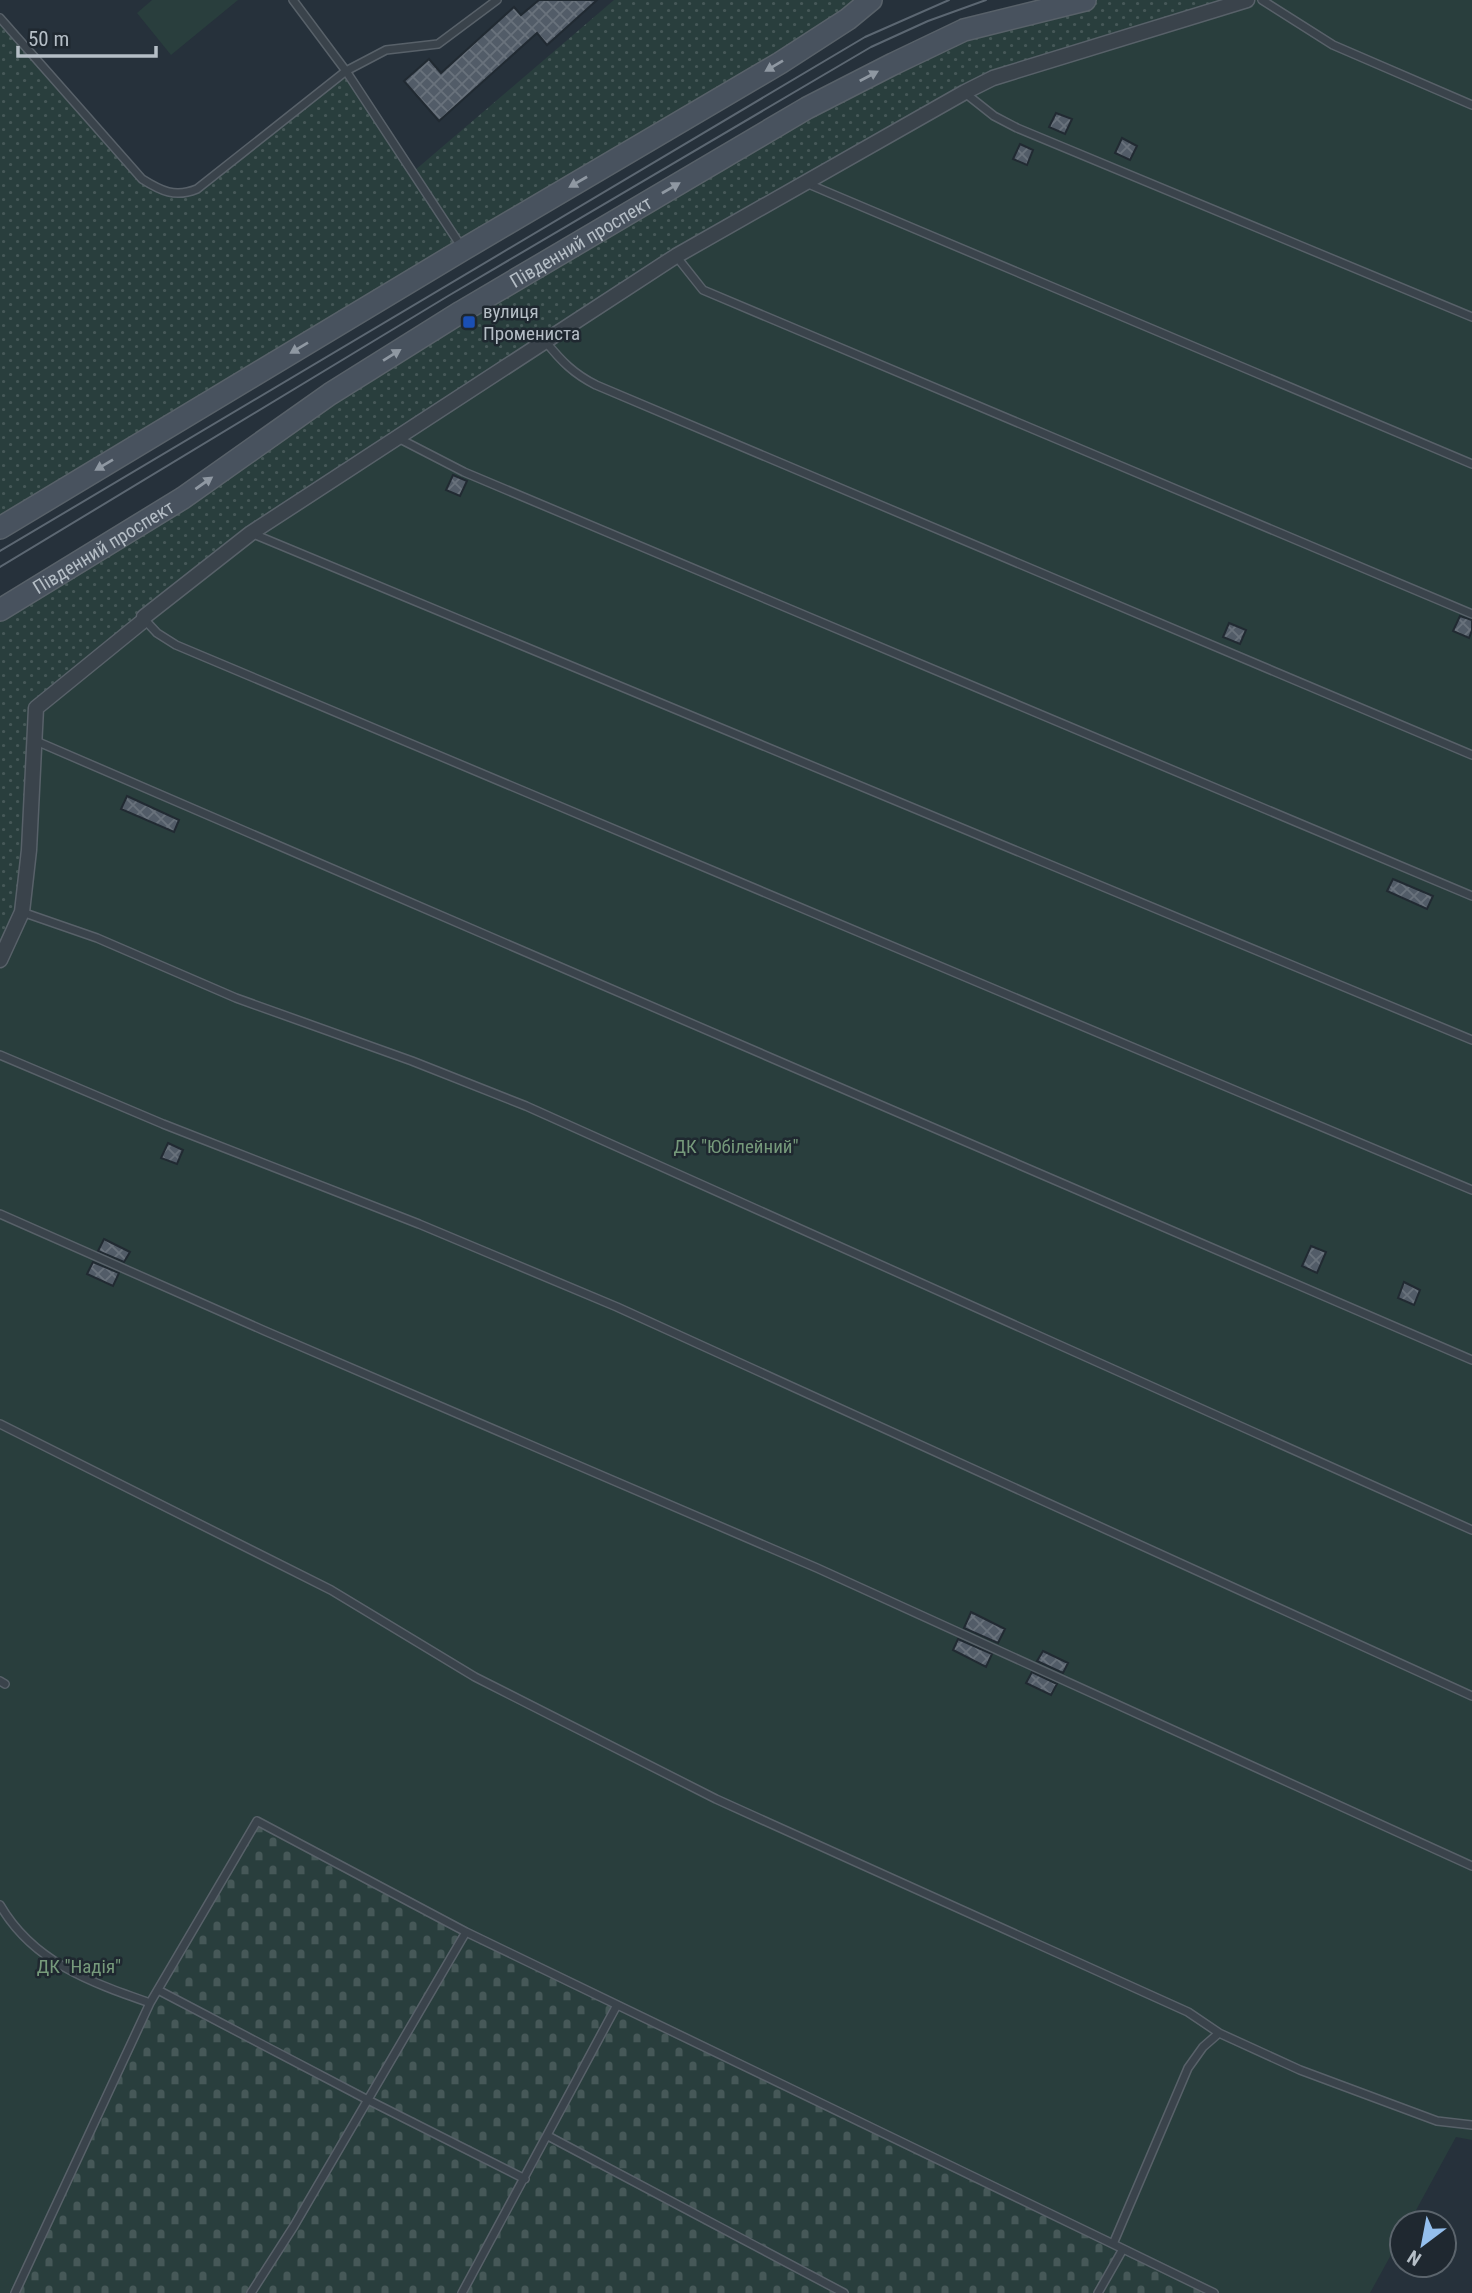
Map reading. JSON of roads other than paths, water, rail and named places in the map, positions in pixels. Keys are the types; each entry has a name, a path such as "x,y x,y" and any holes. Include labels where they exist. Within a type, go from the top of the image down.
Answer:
{"main road":[{"path":"0,528 780,63 848,19 871,0"},
{"name":"Південний проспект","path":"0,610 183,498 330,394 461,312 807,108 964,30 1085,0"}],"street":[{"path":"0,960 22,912 29,850 36,708 251,533 676,256 965,92 993,78 1247,0"}],"lane":[{"path":"293,0 346,71 464,249"},
{"path":"0,18 142,180 164,192 184,194 197,189 346,71 386,50 438,44 497,0"},
{"path":"1262,0 1333,45 1472,105"},
{"path":"965,92 994,117 1017,128 1472,317"},
{"path":"806,183 1472,464"},
{"path":"676,256 703,290 1472,614"},
{"path":"546,342 577,376 596,385 1472,755"},
{"path":"398,438 464,472 1472,896"},
{"path":"251,533 1472,1040"},
{"path":"144,619 157,633 176,645 1472,1190"},
{"path":"36,741 1472,1360"},
{"path":"22,912 97,938 236,998 412,1061 526,1106 1472,1531"},
{"path":"0,1055 163,1124 419,1224 617,1307 1472,1696"},
{"path":"0,1214 278,1337 817,1568 1472,1867"},
{"path":"0,1423 331,1590 475,1677 729,1805 1188,2012 1219,2033 1300,2070 1437,2121 1472,2125"},
{"path":"15,2293 150,2003 257,1821 467,1932 1214,2293"},
{"path":"0,1905 17,1931 40,1953 68,1970 150,2003"},
{"path":"251,2293 294,2226 467,1932"},
{"path":"158,1990 368,2101 525,2179"},
{"path":"463,2293 617,2005"},
{"path":"1113,2244 1188,2068 1203,2047 1219,2033"},
{"path":"548,2136 844,2293"},
{"path":"1098,2293 1123,2249"}],"tram line":[{"path":"0,551 865,37 949,0"},
{"path":"0,567 448,296 871,47 928,21 986,0"}],"place":[{"name":"вулиця Промениста","path":"469,322"}],"park label":[{"name":"ДК \"Юбілейний\"","path":"736,1146"},
{"name":"ДК \"Надія\"","path":"79,1966"}]}
